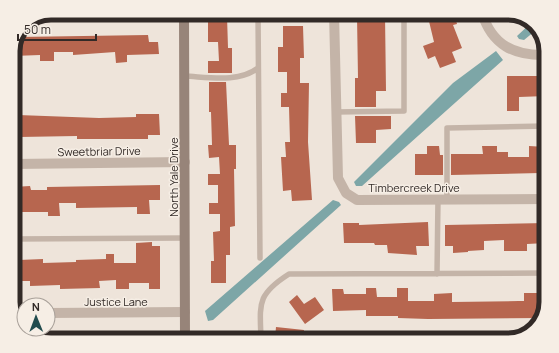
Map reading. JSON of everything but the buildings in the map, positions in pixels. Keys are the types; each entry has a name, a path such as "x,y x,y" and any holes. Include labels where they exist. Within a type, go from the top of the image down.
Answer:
{"street":[{"name":"North Yale Drive","path":"184,20 185,333"},
{"name":"Timbercreek Drive","path":"334,20 338,178 346,193 357,200 539,199"},
{"path":"484,20 485,25 494,38 512,51 539,55"},
{"name":"Sweetbriar Drive","path":"20,164 184,162"},
{"name":"Justice Lane","path":"56,313 185,312"}],"lane":[{"path":"258,20 260,258"},
{"path":"336,112 404,111 404,20"},
{"path":"184,76 232,77 248,75 258,68"},
{"path":"437,274 447,128 539,126"},
{"path":"20,239 185,238"},
{"path":"261,333 261,302 264,294 279,280 289,274 539,273"}],"water":[{"path":"527,27 533,33 524,40 519,39 517,36"},
{"path":"496,51 503,60 362,186 356,186 354,182 453,83"},
{"path":"333,200 339,202 341,205 213,320 208,321 205,311"}]}
